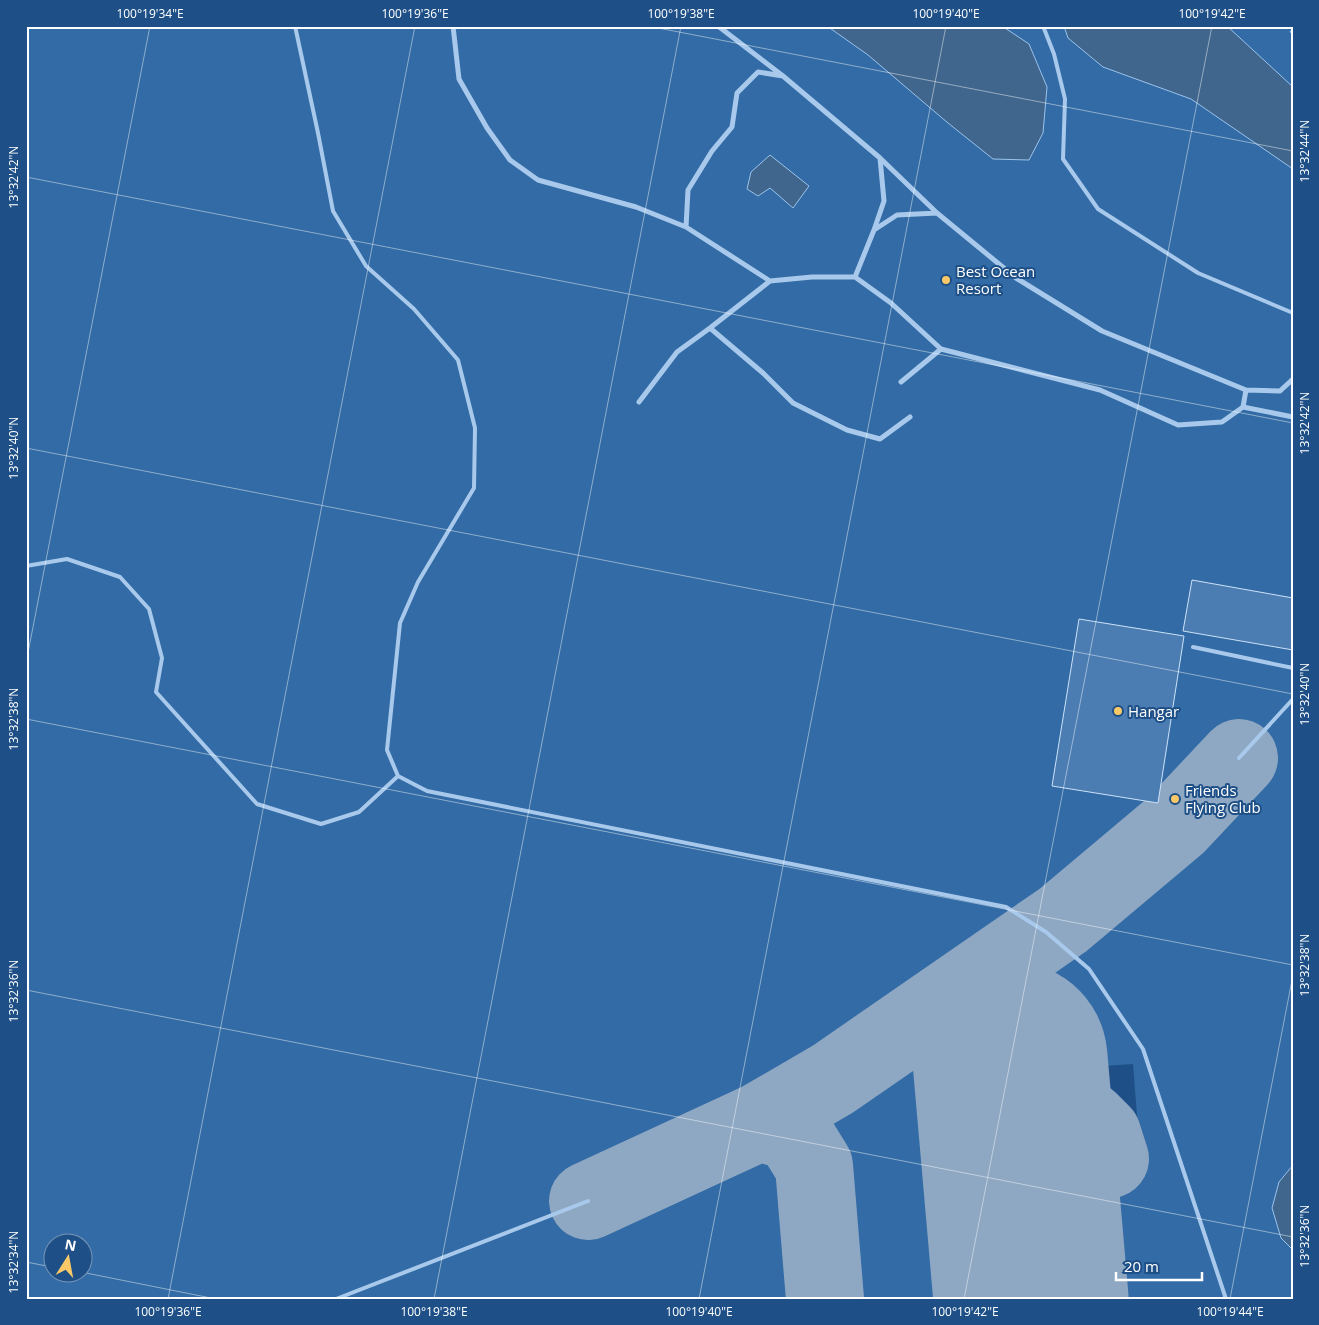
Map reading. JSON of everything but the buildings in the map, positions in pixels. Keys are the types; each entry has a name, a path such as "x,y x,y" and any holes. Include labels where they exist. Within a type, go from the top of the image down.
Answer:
{"street":[{"path":"453,26 459,79 487,128 510,160 538,180 636,207 686,227 770,281"},
{"path":"718,26 783,76 880,158 937,213 1016,278 1102,331 1246,390 1280,391 1293,379"},
{"path":"686,227 688,190 712,151 732,127 737,93 758,72 783,76"},
{"path":"855,277 884,201 880,158"},
{"path":"874,230 897,215 937,213"},
{"path":"639,402 677,352 770,281 812,276 855,277 891,303 941,349 1100,390 1178,425 1222,422 1243,407 1246,390"},
{"path":"710,328 764,373 792,403 847,430 880,439 910,417"},
{"path":"901,382 941,349"},
{"path":"1243,407 1293,417"}],"lane":[{"path":"295,26 333,211 366,266 414,309 458,360 475,428 474,488 418,582 400,623 387,750 398,776 427,791 1006,907 1046,932 1089,969 1143,1049 1226,1299"},
{"path":"1043,26 1054,54 1065,99 1063,159 1098,209 1198,273 1293,313"},
{"path":"26,566 67,558 120,577 149,609 162,658 156,692 257,804 321,824 358,812 398,776"},
{"path":"1193,646 1293,668"},
{"path":"1239,758 1293,699"},
{"path":"336,1299 588,1201"}],"path":[{"path":"1286,26 1293,33"}],"shaded area":[{"path":"26,26 1293,26 1293,1165 1279,1182 1281,1238 1293,1250 1293,1299 1078,1299 1056,1049 963,1058 984,1299 26,1299","holes":["1133,1064 1141,1166 1069,1172 1061,1069"]},
{"path":"827,26 1002,26 1029,44 1047,87 1043,133 1029,160 993,159 868,55"},
{"path":"1064,26 1227,26 1293,87 1293,169 1191,99 1103,67 1068,38"},
{"path":"770,155 809,186 793,208 770,188 758,196 747,189 751,172"},
{"path":"1293,1165 1293,1250 1281,1238 1272,1208 1279,1182"}],"taxiway":[{"path":"759,1122 833,1079 1063,920 1176,825 1239,758"},
{"path":"1012,1082 1031,1113 1050,1125 1031,1142 1020,1172"},
{"path":"1050,1125 1088,1120 1102,1134 1110,1159"},
{"path":"588,1201 759,1122 793,1132 814,1166 825,1299"}],"runway":[{"path":"1010,1059 1031,1299"}],"place":[{"name":"Best Ocean Resort","path":"946,280"},
{"name":"Hangar","path":"1118,711"},
{"name":"Friends Flying Club","path":"1175,799"}]}
